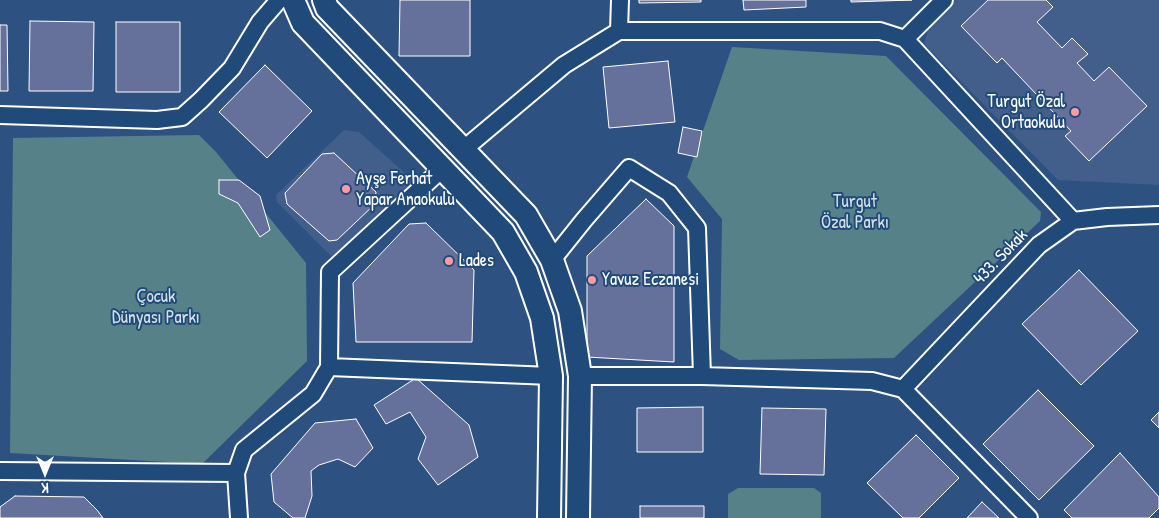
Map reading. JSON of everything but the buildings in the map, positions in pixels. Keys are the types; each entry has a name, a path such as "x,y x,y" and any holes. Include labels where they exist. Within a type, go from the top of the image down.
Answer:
{"street":[{"path":"0,115 157,120 182,117 232,68 260,22 279,0"},
{"path":"293,0 303,23 503,232 526,272 542,318 551,376 549,518"},
{"path":"324,0 327,8 526,215 552,260 570,311 580,376 578,518"},
{"path":"619,31 620,0"},
{"path":"905,38 944,0"},
{"path":"464,149 564,65 619,31 880,31 905,38 1074,221"},
{"path":"239,518 236,473 244,450 313,394 329,367 330,272 443,168"},
{"path":"552,260 629,168 669,193 697,228 702,376"},
{"name":"433. Sokak","path":"902,389 1039,245 1074,221 1106,217 1159,215"},
{"path":"329,367 551,376"},
{"path":"580,376 702,376 872,381 902,389 1029,518"},
{"path":"0,471 236,473"}],"shaded area":[{"name":"Turgut Özal Ortaokulu","path":"956,0 1159,0 1159,185 1058,180 924,44 929,27"},
{"name":"Ayşe Ferhat Yapar Anaokulu","path":"344,130 359,132 416,183 333,258 277,202 276,195"}],"green space":[{"name":"Turgut Özal Parkı","path":"732,47 886,56 1041,212 1040,221 894,358 739,360 720,349 722,219 687,177"},
{"name":"Çocuk Dünyası Parkı","path":"199,135 216,152 306,263 307,361 202,464 10,453 13,138"},
{"path":"738,488 814,488 821,493 821,518 728,518 728,494"}],"place":[{"name":"Turgut Özal Ortaokulu","path":"1075,112"},
{"name":"Ayşe Ferhat Yapar Anaokulu","path":"346,189"},
{"name":"Lades","path":"449,261"},
{"name":"Yavuz Eczanesi","path":"592,280"}]}
